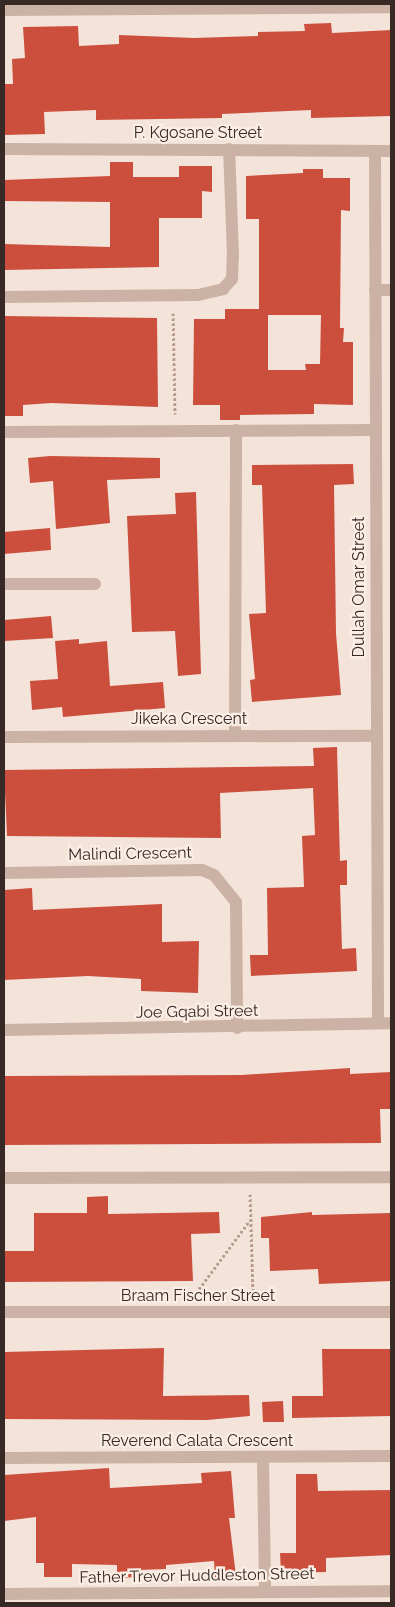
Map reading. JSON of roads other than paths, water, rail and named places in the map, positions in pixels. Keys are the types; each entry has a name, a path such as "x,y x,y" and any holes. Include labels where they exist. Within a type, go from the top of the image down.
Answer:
{"street":[{"path":"4,10 391,7"},
{"name":"P. Kgosane Street","path":"4,149 391,151"},
{"path":"4,296 212,293 232,279 229,149"},
{"name":"Dullah Omar Street","path":"375,151 375,736 378,1023"},
{"path":"375,290 391,290"},
{"path":"235,735 236,430"},
{"path":"4,432 375,430"},
{"path":"4,584 95,584"},
{"name":"Jikeka Crescent","path":"4,737 375,736"},
{"name":"Malindi Crescent","path":"4,872 202,870 214,875 236,902 238,1028"},
{"name":"Joe Gqabi Street","path":"4,1030 238,1028 391,1023"},
{"path":"4,1178 249,1179 391,1177"},
{"name":"Braam Fischer Street","path":"4,1312 391,1312"},
{"name":"Reverend Calata Crescent","path":"4,1458 391,1456"},
{"path":"263,1458 265,1590"},
{"name":"Father Trevor Huddleston Street","path":"4,1594 265,1590 391,1591"}]}
